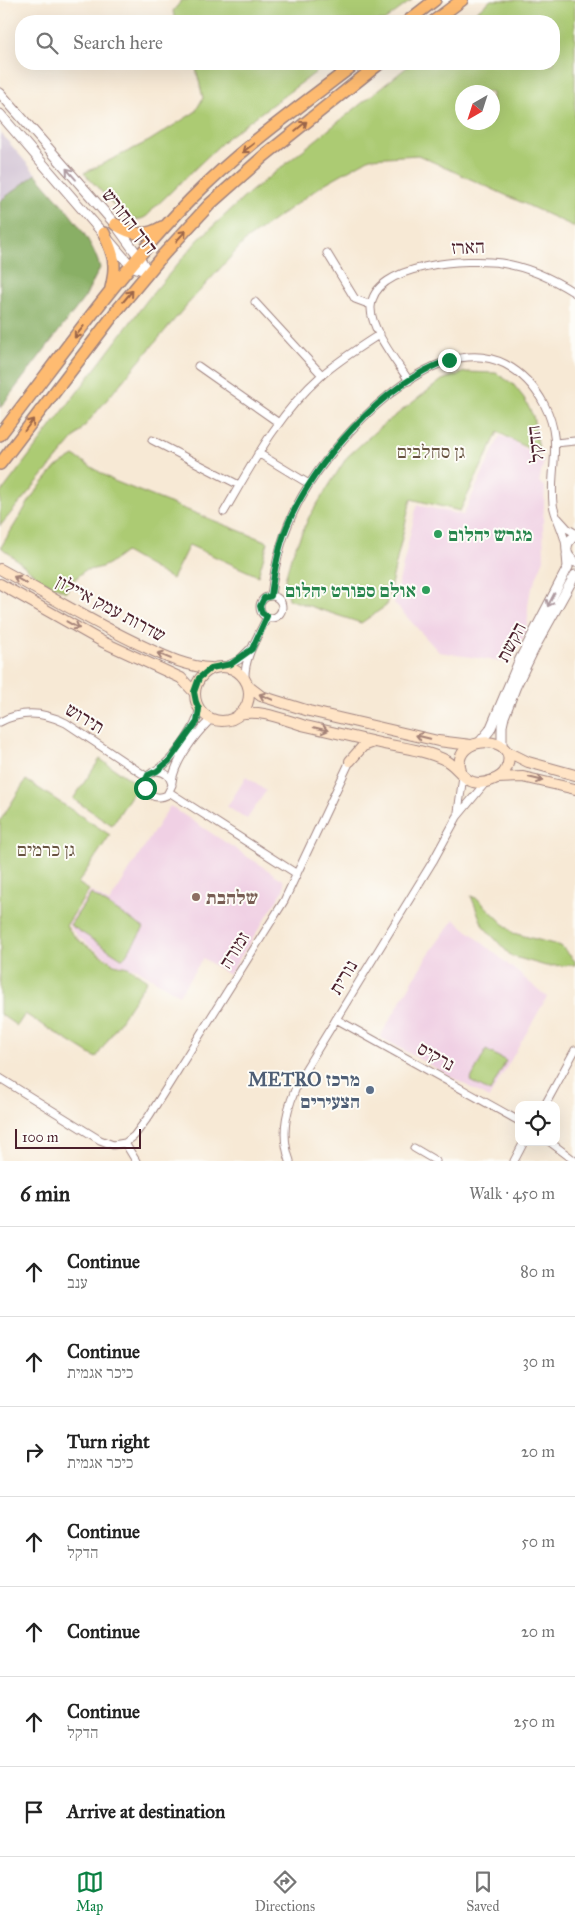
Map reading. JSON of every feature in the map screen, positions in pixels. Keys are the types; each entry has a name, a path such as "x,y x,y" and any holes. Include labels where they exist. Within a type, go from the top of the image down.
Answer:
{"main road":[{"path":"416,15 435,0"},
{"path":"442,15 462,0"},
{"path":"0,435 131,266 170,222 226,165 347,70"},
{"path":"0,464 118,308 210,204 264,156 372,70"},
{"path":"114,224 128,232 139,235 149,233 170,222"},
{"path":"104,233 115,258 115,272 110,293"},
{"name":"שדרות עמק איילון","path":"0,569 131,640 176,660 199,668 211,668"},
{"name":"שדרות עמק איילון","path":"0,584 104,642 181,678 194,692"},
{"path":"575,775 528,762 493,742 475,744 438,741 309,711 262,696 234,669 224,666 211,668 199,678 194,692 199,709 205,715 218,720 227,720 239,714 258,713 434,756 449,762 473,782 523,777 575,789"},
{"path":"239,714 248,701 246,682"},
{"path":"343,735 350,746 350,761"},
{"path":"350,761 363,746 376,742"},
{"path":"462,773 459,764 461,754 475,744"},
{"path":"491,780 506,769 508,761 504,748"}],"street":[{"name":"דרך החורש","path":"0,93 114,224 148,272"},
{"name":"דרך החורש","path":"0,114 131,266 148,272"},
{"path":"327,253 355,299 371,305 372,316 380,334 409,381"},
{"name":"הארז","path":"371,305 382,284 393,276 437,265 464,261 502,263 523,268 546,276 575,293"},
{"path":"255,302 322,375"},
{"path":"224,512 258,454 296,400 322,375 347,355 380,334"},
{"name":"הדקל","path":"271,596 276,561 294,510 323,464 354,427 382,402 409,381 436,364 456,358 475,356 500,362 521,374 537,394 549,417 555,443 553,500 555,514 566,542 567,553"},
{"path":"198,366 279,423"},
{"path":"152,440 239,485"},
{"path":"555,443 575,441"},
{"path":"258,454 309,484"},
{"path":"555,514 575,534 568,541 567,553 575,562"},
{"name":"הקשת","path":"475,744 486,736 494,722 520,659 568,568 567,553"},
{"name":"הקשת","path":"504,748 502,726 516,686 536,645 575,575"},
{"path":"271,596 278,599 281,609 274,617 267,616 262,613 260,606 264,598 271,596"},
{"path":"246,682 246,665 267,616"},
{"path":"224,666 239,660 252,649"},
{"path":"199,709 194,727 169,761 147,777 145,788 150,795 158,798 167,795 173,774 182,756 206,724 209,721 218,720"},
{"name":"תירוש","path":"0,722 19,714 52,716 66,723 147,777"},
{"name":"זמורה","path":"125,1143 134,1136 154,1108 284,901 350,761"},
{"path":"157,771 162,771 169,776 170,788"},
{"name":"נורית","path":"457,817 461,801 462,773"},
{"name":"נורית","path":"290,1161 285,1135 285,1118 290,1100 300,1078 433,861 457,817 474,795 491,780"},
{"path":"170,788 297,874"},
{"name":"נרקיס","path":"336,1019 515,1119"},
{"path":"547,1101 575,1050"},
{"path":"0,1078 100,1140 113,1144 125,1143 136,1161"},
{"path":"514,1161 522,1146"},
{"path":"555,1146 575,1161"},
{"path":"414,1148 436,1161"}],"shaded area":[{"path":"0,132 36,174 0,201"},
{"path":"500,436 509,439 544,460 539,482 545,487 544,559 530,593 525,634 510,663 439,652 394,603 417,505 463,515"},
{"path":"246,777 266,791 247,819 227,807"},
{"name":"שלהבת","path":"170,806 283,880 284,885 283,891 229,975 203,958 179,995 137,969 114,963 78,937 68,925 91,891 109,903"},
{"path":"454,919 547,997 489,1098 380,1037 426,958"}],"green space":[{"path":"182,0 412,0 392,15 174,15 173,11"},
{"path":"491,0 575,0 575,227 418,155 370,158 324,184 246,240 186,306 0,526 0,494 148,299 198,240 249,193 403,70 560,70 560,15 472,15"},
{"path":"196,70 319,70 228,137 147,216 136,219 123,215 84,173 149,141 195,112 203,98"},
{"path":"36,174 82,230 96,255 100,268 85,297 0,408 0,201"},
{"name":"גן סחלבים","path":"465,372 496,373 513,384 524,398 533,416 540,455 498,432 460,511 411,499 386,606 361,623 288,599 285,579 291,557 309,517 347,457 379,428 442,380"},
{"path":"74,456 114,481 268,542 258,576 189,545 172,579 125,552 102,567 85,570 72,582 66,592 40,579 1,547 33,495 56,467"},
{"path":"100,759 138,785 112,825 73,799"},
{"name":"גן כרמים","path":"26,780 110,835 78,883 89,890 66,926 77,939 114,964 128,967 147,980 96,1058 25,1014 17,1026 0,1014 0,821"},
{"path":"91,894 144,928 123,959 70,925"},
{"path":"471,896 478,899 513,933 561,946 575,961 575,965 546,966 511,956 483,926"},
{"path":"486,1050 506,1061 490,1092 470,1081"}],"place":[{"name":"מגרש יהלום","path":"438,534"},
{"name":"אולם ספורט יהלום","path":"426,590"},
{"name":"שלהבת","path":"196,897"},
{"name":"METRO מרכז הצעירים","path":"370,1090"}],"route":[{"path":"145,788 148,775 157,771 169,761 197,722 199,709 194,692 199,678 211,668 224,666 239,660 252,649 258,638 267,616 260,610 261,602 267,596 271,596 276,561 287,526 312,479 354,427 388,396 418,374 436,364 449,360"}]}
